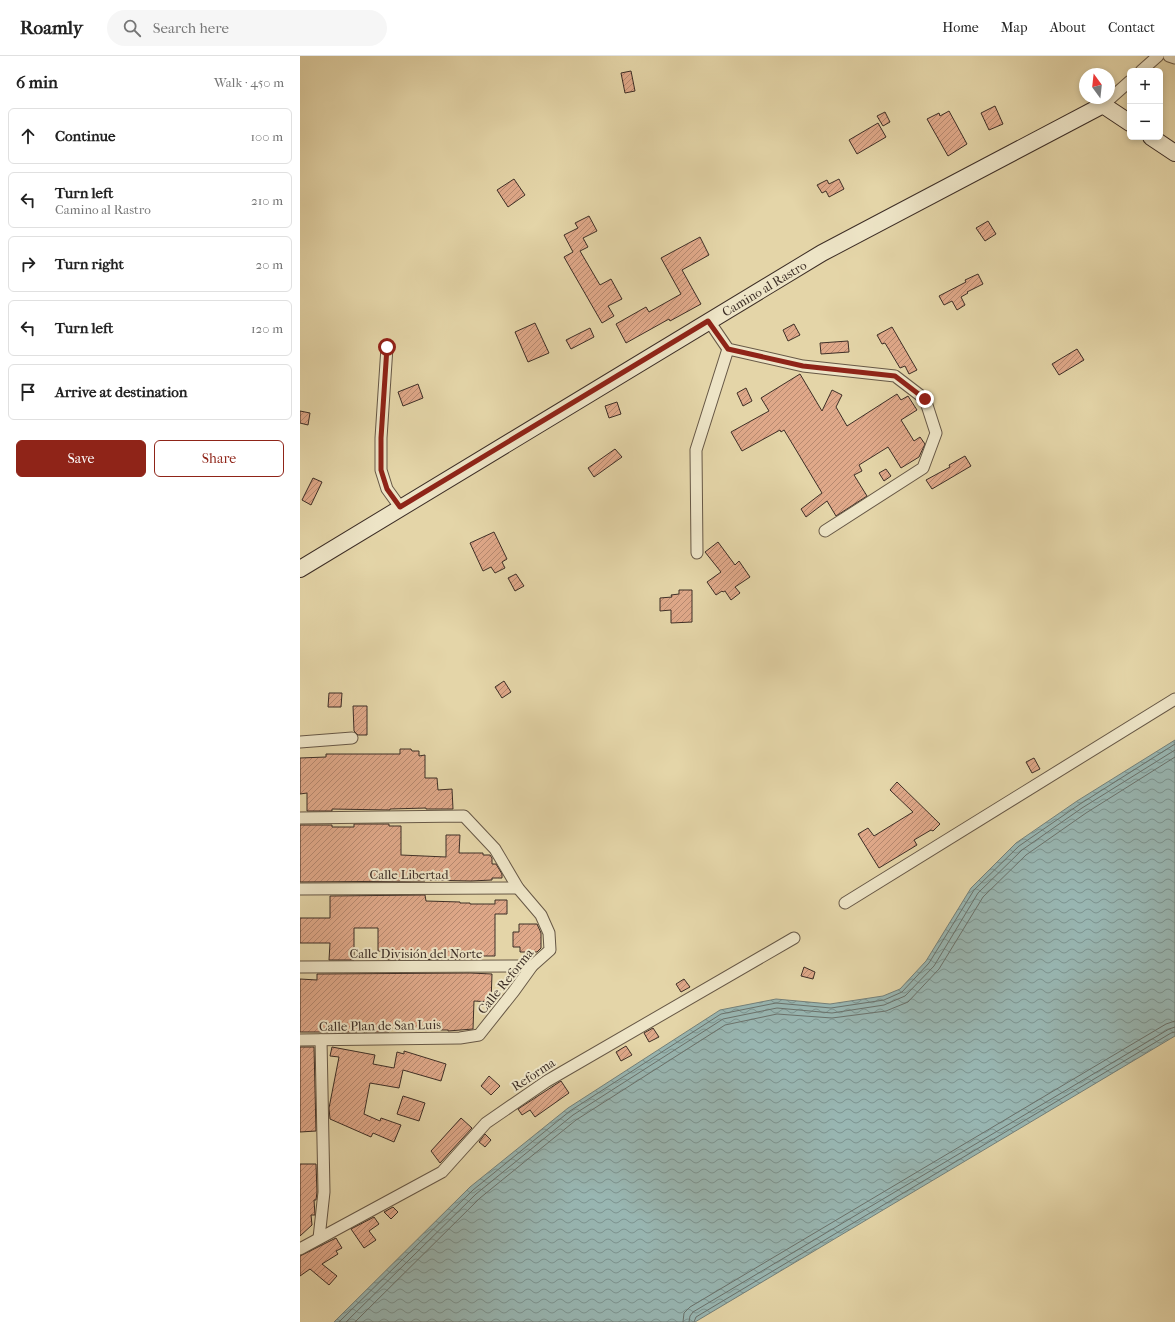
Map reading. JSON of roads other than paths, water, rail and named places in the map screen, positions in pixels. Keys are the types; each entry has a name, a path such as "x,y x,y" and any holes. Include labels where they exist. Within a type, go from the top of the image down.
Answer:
{"street":[{"path":"1144,68 1158,56"},
{"path":"1169,56 1175,58"},
{"name":"Camino al Rastro","path":"300,569 400,507 822,253 1103,105 1127,84"},
{"path":"1103,105 1127,121"},
{"path":"1156,140 1175,153"},
{"path":"708,321 728,349 803,366 895,376 925,399 936,433 923,468 825,531"},
{"path":"387,347 381,438 381,470 387,489 400,507"},
{"path":"697,553 696,450 728,349"},
{"path":"845,903 1175,699"},
{"path":"300,742 352,738"},
{"path":"300,818 464,816 495,849 518,888"},
{"name":"Calle Libertad","path":"300,889 518,888"},
{"name":"Calle Reforma","path":"460,1038 479,1035 532,966 550,950 549,933 541,915 518,888"},
{"name":"Reforma","path":"300,1249 442,1172 486,1124 547,1081 794,938"},
{"name":"Calle División del Norte","path":"300,967 532,966"},
{"name":"Calle Plan de San Luis","path":"300,1040 460,1038"},
{"path":"319,1238 324,1192 321,1040"}],"water":[{"path":"1175,740 1175,1036 695,1322 334,1322 470,1187 568,1108 720,1010 776,999 830,1004 883,996 900,989 926,961 971,888 1016,843 1077,801"}]}
